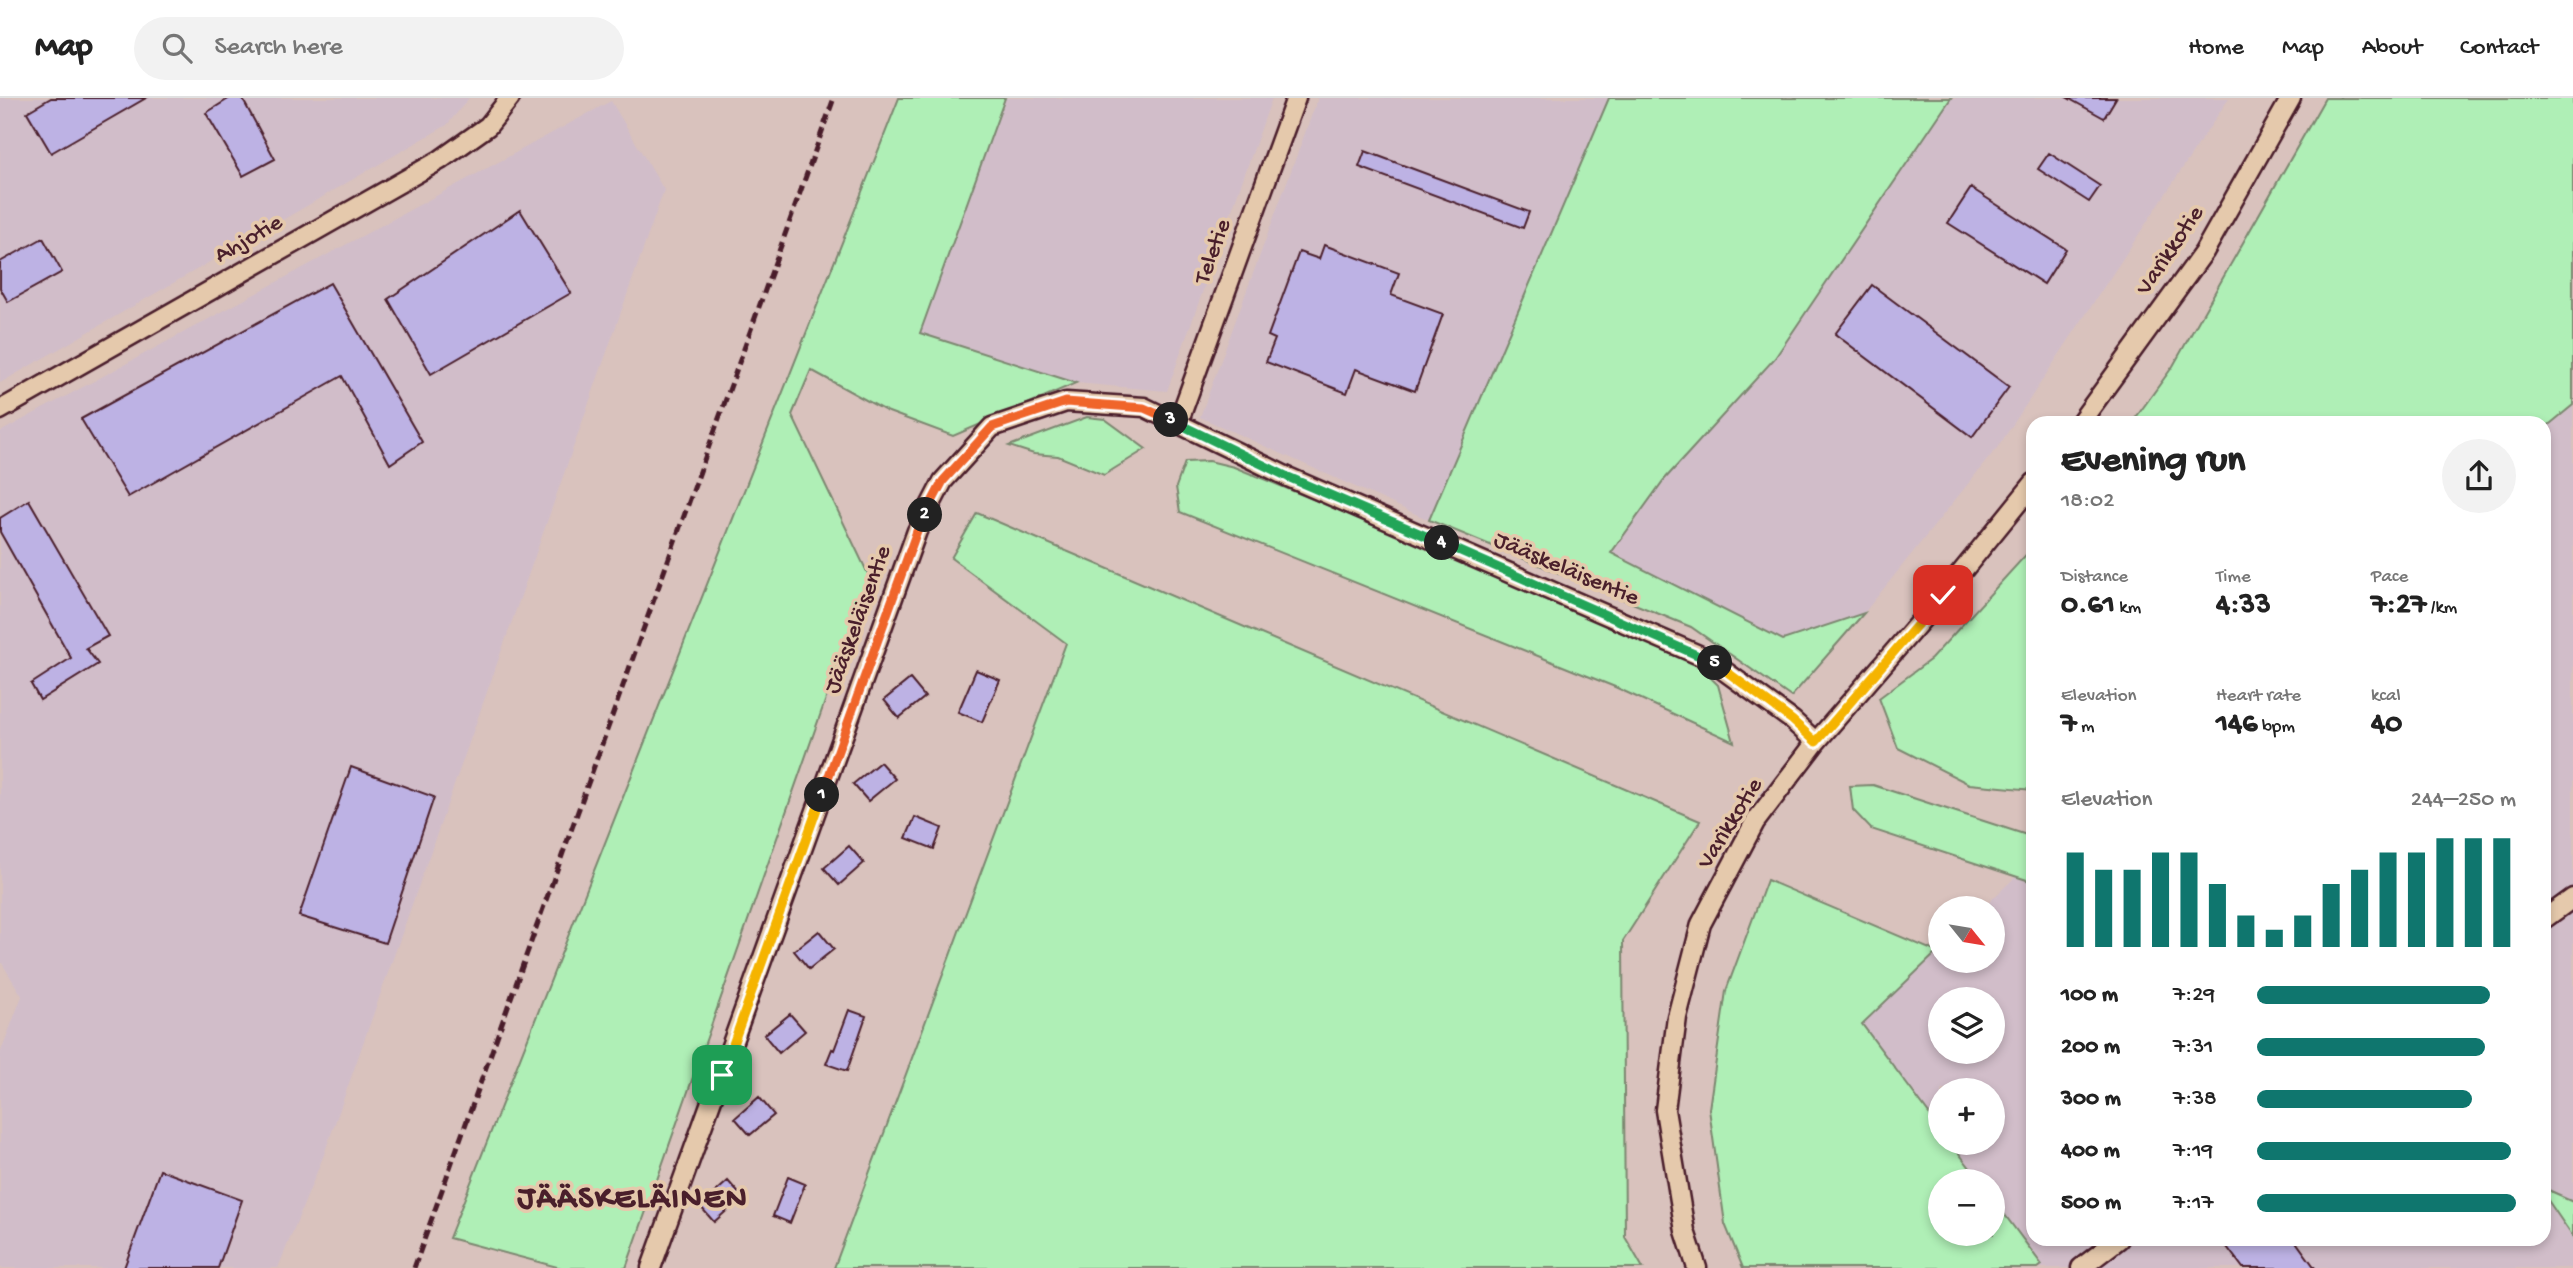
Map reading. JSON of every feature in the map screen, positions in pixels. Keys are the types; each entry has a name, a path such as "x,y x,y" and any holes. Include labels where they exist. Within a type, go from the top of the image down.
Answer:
{"street":[{"name":"Ahjotie","path":"0,410 440,160 488,126 510,98"},
{"name":"Teletie","path":"1178,423 1296,98"},
{"name":"Varikkotie","path":"2085,416 2204,252 2291,98"},
{"name":"Jääskeläisentie","path":"651,1268 917,531 943,481 992,427 1066,402 1144,408 1288,477 1708,659 1792,720 1816,742"},
{"name":"Varikkotie","path":"1697,1268 1685,1231 1665,1110 1677,1017 1701,923 1755,822 1816,742 1943,595 2026,493"},
{"path":"2551,914 2573,898"},
{"path":"2081,1268 2110,1246"}],"shaded area":[{"path":"0,98 469,98 447,125 0,383"},
{"path":"1005,98 1272,98 1167,391 1076,383 920,333"},
{"path":"1318,98 1609,98 1429,520 1200,417"},
{"path":"1951,98 2229,98 2000,444 1864,613 1783,640 1611,554 1663,481 1775,358"},
{"path":"611,101 664,190 323,1157 278,1268 0,1268 0,1054 22,996 0,960 0,432"},
{"path":"2573,375 2573,1268 2038,1268 2042,1264 2028,1246 2551,1246 2551,416 2549,416"},
{"path":"2026,867 2026,1243 2005,1215 2005,1169 1971,1169 1960,1155 2005,1155 2005,1078 1928,1078 1928,1113 1861,1024 1928,960 1928,973 2006,973 2006,896 1996,896"}],"green space":[{"path":"899,98 1005,98 920,333 1076,383 953,436 886,411 811,370 792,415 869,576 626,1268 561,1268 449,1238"},
{"path":"1609,98 1951,98 1775,358 1663,481 1611,553 1783,640 1864,613 1791,697 1691,627 1429,520"},
{"path":"2325,98 2573,98 2573,405 2551,423 2551,416 2137,416 2173,366"},
{"path":"1087,417 1105,419 1146,449 1104,475 1058,456 1034,454 1009,446"},
{"path":"1209,461 1234,467 1683,650 1718,685 1734,742 1615,687 1180,512 1176,487 1185,462"},
{"path":"977,513 1700,821 1623,941 1625,1237 1643,1268 834,1268 1066,643 951,558"},
{"path":"2026,555 2026,789 1969,784 1898,748 1879,698 1931,659"},
{"path":"1873,785 2026,835 2026,880 1871,829 1853,810 1850,786"},
{"path":"1767,880 1928,948 1928,961 1862,1024 1928,1113 1928,1155 1960,1155 1971,1169 1928,1169 1928,1246 2005,1246 2005,1215 2042,1265 2038,1268 1743,1268 1725,1224 1709,1109 1726,991"},
{"path":"2551,1192 2573,1202 2573,1237 2551,1205"}],"building":[{"path":"51,98 146,98 51,153 27,112"},
{"path":"230,98 242,98 275,159 243,176 206,113"},
{"path":"2068,98 2116,98 2104,118"},
{"path":"1365,151 1529,212 1523,228 1359,167"},
{"path":"2049,153 2100,186 2089,202 2038,169"},
{"path":"1971,188 2066,249 2044,284 1948,223"},
{"path":"520,210 571,293 431,374 388,299"},
{"path":"43,238 62,272 8,302 0,288 0,262"},
{"path":"1324,245 1399,273 1391,295 1443,314 1415,391 1356,369 1347,393 1266,362 1275,339 1268,336 1299,252 1319,259"},
{"path":"330,283 422,442 390,464 342,376 128,497 81,419"},
{"path":"1872,285 2009,387 1972,437 1835,334"},
{"path":"29,500 108,636 86,648 98,664 40,700 31,684 71,658 0,532 0,518"},
{"path":"976,670 1000,680 982,722 958,712"},
{"path":"910,679 925,697 899,718 884,700"},
{"path":"880,762 895,779 868,801 853,784"},
{"path":"351,767 434,797 385,943 299,916"},
{"path":"915,817 942,828 934,849 906,838"},
{"path":"849,846 864,863 839,885 824,868"},
{"path":"819,931 834,949 809,969 794,951"},
{"path":"849,1010 866,1016 847,1071 826,1064"},
{"path":"790,1014 805,1031 779,1053 764,1035"},
{"path":"759,1097 774,1115 750,1135 735,1118"},
{"path":"160,1170 242,1200 218,1268 124,1268"},
{"path":"788,1177 805,1184 790,1223 773,1216"},
{"path":"728,1181 742,1197 714,1222 700,1206"},
{"path":"2226,1246 2299,1246 2315,1268 2243,1268"}],"railway":[{"path":"414,1268 834,98"}],"district":[{"name":"JÄÄSKELÄINEN","path":"633,1200"}],"route":[{"path":"722,1075 917,531 943,481 992,427 1066,402 1144,408 1288,477 1708,659 1792,720 1816,742 1943,595"}]}
